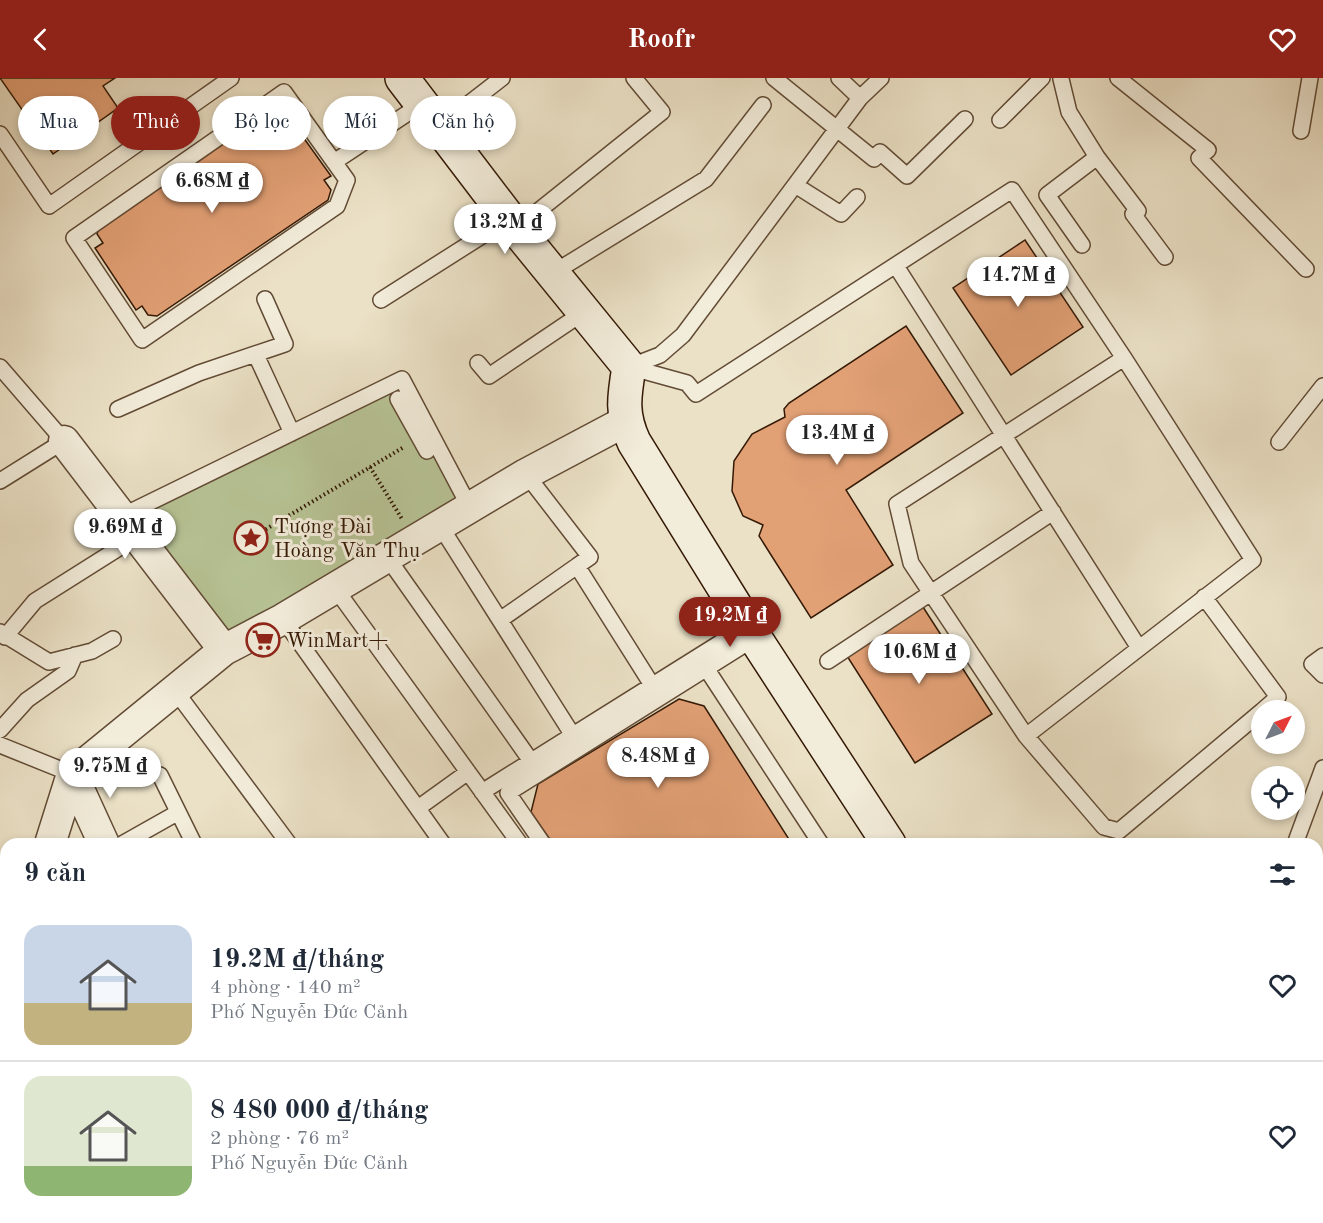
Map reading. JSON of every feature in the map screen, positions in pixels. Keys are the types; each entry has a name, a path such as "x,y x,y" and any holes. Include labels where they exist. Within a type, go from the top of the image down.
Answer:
{"street":[{"path":"418,94 513,223 629,367 624,393 624,422 634,442 751,632 885,838"},
{"path":"52,838 72,774 224,650 283,619 526,474 624,422"},
{"path":"64,441 224,650"},
{"path":"72,774 101,838"}],"lane":[{"path":"0,134 49,206 231,78"},
{"path":"334,162 418,94 502,78"},
{"path":"381,300 513,223 662,112 634,78"},
{"path":"774,78 874,159 880,152 907,176 964,119"},
{"path":"839,78 860,98"},
{"path":"629,367 660,355 683,336 860,98 881,78"},
{"path":"1000,120 1042,78"},
{"path":"1060,78 1069,112 1096,157 1138,211 1132,214 1165,257"},
{"path":"1118,78 1208,150 1199,158 1306,269"},
{"path":"1302,131 1310,78"},
{"path":"284,92 334,162 347,180 337,206 142,340 74,238 284,92"},
{"path":"552,273 706,179 763,105"},
{"path":"1082,245 1047,195 1096,157"},
{"path":"795,185 841,214 857,197"},
{"path":"629,367 687,383 696,394 1012,190 1124,358 1252,560 1026,736"},
{"path":"896,266 1139,648"},
{"path":"118,410 199,373 285,344 265,299"},
{"path":"478,363 489,376 584,312"},
{"path":"256,355 292,433"},
{"path":"1124,358 897,504 911,563 1026,736 1104,827 1119,831 1251,720"},
{"path":"0,368 64,441 0,481"},
{"path":"113,639 92,651 49,662 2,635 35,601 130,526 292,433 402,379 500,620 572,734"},
{"path":"1279,442 1323,386"},
{"path":"398,399 420,438 456,514"},
{"path":"500,620 590,557 526,474"},
{"path":"828,661 1053,512"},
{"path":"387,557 531,761"},
{"path":"577,566 652,685"},
{"path":"335,588 516,838"},
{"path":"1204,597 1278,697 1275,700"},
{"path":"283,619 439,838"},
{"path":"539,838 508,793 706,668 751,632"},
{"path":"483,792 652,685 751,632"},
{"path":"0,730 27,700 68,671 75,656"},
{"path":"1323,656 1312,664 1323,675"},
{"path":"706,668 817,838"},
{"path":"174,689 285,838"},
{"path":"0,745 72,774"},
{"path":"1297,838 1323,768"},
{"path":"418,808 468,772"},
{"path":"160,775 191,838"},
{"path":"133,838 177,813"}],"path":[{"path":"258,534 420,438"},
{"path":"370,467 414,540"},
{"path":"254,526 258,534 261,540 248,548 240,535 254,526"}],"green space":[{"path":"399,385 465,505 224,645 128,519"}],"building":[{"path":"0,78 115,78 103,86 111,98 111,113 99,121 99,96 18,96 18,104"},
{"path":"311,148 331,176 324,180 331,190 328,200 157,316 148,315 142,306 136,310 95,248 103,243 97,234 101,222 213,150 311,150"},
{"path":"1025,240 1083,327 1011,375 953,288"},
{"path":"906,326 963,413 846,490 893,565 811,618 759,536 763,525 743,516 732,491 734,461 752,434 785,417 784,409 789,403"},
{"path":"923,607 992,714 915,763 847,656"},
{"path":"679,699 704,706 788,838 549,838 531,812 538,784"}],"place":[{"name":"Tượng Đài Hoàng Văn Thụ","path":"251,538"},
{"name":"WinMart+","path":"263,640"}]}
